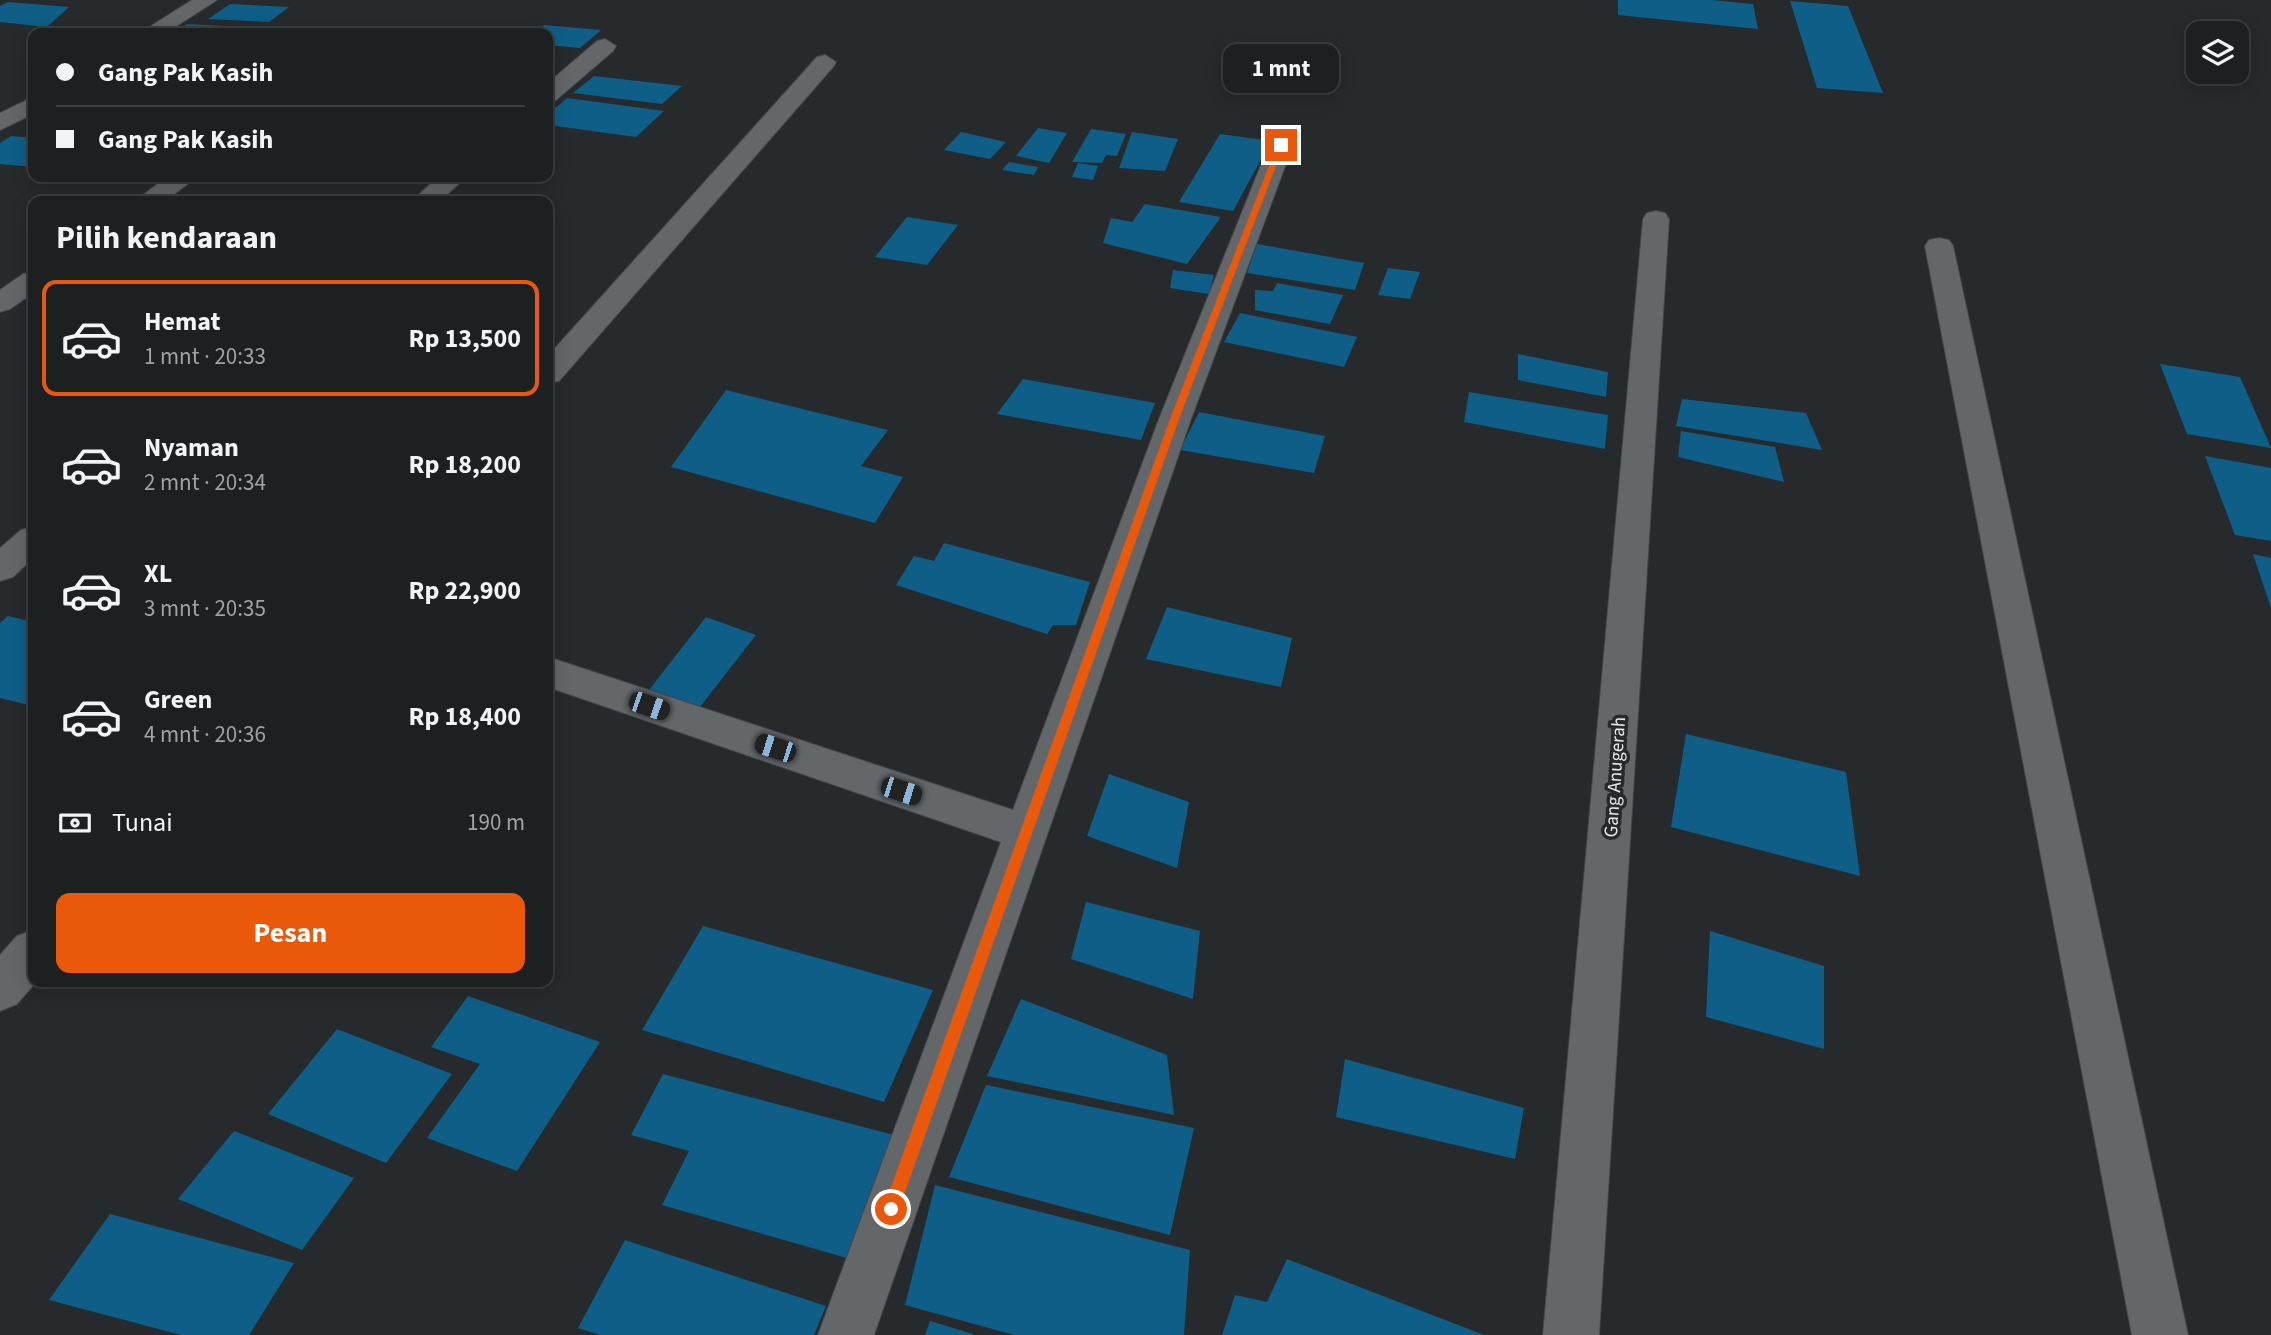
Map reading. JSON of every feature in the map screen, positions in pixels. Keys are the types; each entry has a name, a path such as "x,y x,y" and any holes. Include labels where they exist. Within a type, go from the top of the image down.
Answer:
{"street":[{"path":"159,28 207,0"},
{"path":"553,91 605,46"},
{"path":"553,368 825,62"},
{"path":"0,124 28,107"},
{"path":"846,1335 1175,419 1281,145"},
{"path":"156,196 176,182"},
{"path":"431,196 447,182"},
{"name":"Gang Anugerah","path":"1572,1335 1656,219"},
{"path":"1939,246 2160,1335"},
{"path":"0,303 28,283"},
{"path":"0,568 28,543"},
{"path":"553,674 1027,833"},
{"path":"0,989 28,957"}],"building":[{"path":"1618,0 1712,0 1753,4 1758,29 1618,15"},
{"path":"1790,1 1848,6 1883,93 1817,88"},
{"path":"8,2 69,7 47,27 0,22 0,6"},
{"path":"230,4 289,7 269,22 208,19"},
{"path":"187,24 263,28 181,28"},
{"path":"544,25 601,30 580,48 553,45 553,28 540,28"},
{"path":"594,76 682,86 662,104 573,93"},
{"path":"567,98 664,111 636,137 553,126 553,110"},
{"path":"1038,128 1067,133 1049,163 1016,156"},
{"path":"1091,129 1126,134 1117,156 1106,155 1102,163 1072,162"},
{"path":"961,132 1006,142 990,159 944,150"},
{"path":"1132,132 1178,139 1165,171 1119,168"},
{"path":"1220,134 1271,141 1233,211 1179,202"},
{"path":"11,136 28,138 28,167 0,164 0,143"},
{"path":"1009,162 1038,167 1034,175 1002,170"},
{"path":"1078,163 1098,166 1093,180 1072,177"},
{"path":"1145,204 1221,217 1187,264 1103,243 1111,218 1132,222"},
{"path":"907,217 958,225 927,265 875,257"},
{"path":"1257,244 1364,263 1355,290 1247,273"},
{"path":"1388,268 1420,272 1410,299 1378,295"},
{"path":"1173,270 1214,275 1209,294 1170,288"},
{"path":"1277,283 1343,295 1330,324 1255,310 1255,290 1273,291"},
{"path":"1240,313 1357,337 1344,367 1224,342"},
{"path":"1518,354 1608,372 1606,397 1518,380"},
{"path":"2160,364 2240,377 2271,448 2187,434"},
{"path":"1023,379 1155,403 1141,440 997,414"},
{"path":"726,390 888,430 861,466 903,477 875,523 671,467"},
{"path":"1469,392 1608,415 1605,449 1464,422"},
{"path":"1682,399 1806,413 1822,450 1676,426"},
{"path":"1199,412 1325,436 1314,473 1180,450"},
{"path":"1681,431 1775,447 1784,482 1678,457"},
{"path":"2205,456 2271,468 2271,541 2235,535"},
{"path":"944,543 1090,582 1076,625 1053,625 1047,634 896,585 914,556 934,561"},
{"path":"2253,554 2271,558 2271,608"},
{"path":"1167,607 1292,638 1281,687 1146,659"},
{"path":"8,616 28,621 28,705 0,698 0,623"},
{"path":"706,617 756,635 696,712 645,695"},
{"path":"1686,734 1846,772 1860,876 1671,827"},
{"path":"1109,774 1189,802 1177,868 1087,836"},
{"path":"1086,902 1200,931 1193,999 1071,959"},
{"path":"703,926 933,990 884,1102 642,1030"},
{"path":"1710,931 1824,966 1824,1049 1706,1017"},
{"path":"468,996 600,1042 517,1171 427,1138 480,1064 431,1047"},
{"path":"1021,999 1167,1055 1174,1115 987,1076"},
{"path":"337,1029 452,1074 386,1163 268,1114"},
{"path":"1345,1059 1524,1108 1515,1159 1336,1117"},
{"path":"663,1074 894,1135 847,1258 662,1205 689,1151 631,1135"},
{"path":"986,1085 1194,1128 1170,1235 949,1177"},
{"path":"234,1131 354,1178 302,1250 178,1199"},
{"path":"935,1185 1190,1250 1184,1335 1014,1335 905,1305"},
{"path":"110,1214 294,1263 249,1335 181,1335 49,1300"},
{"path":"625,1240 826,1306 814,1335 600,1335 578,1328"},
{"path":"1287,1259 1484,1335 1222,1335 1235,1295 1267,1302"},
{"path":"930,1321 973,1334 973,1335 925,1335"}],"route":[{"path":"891,1209 1175,419 1281,145"}]}
